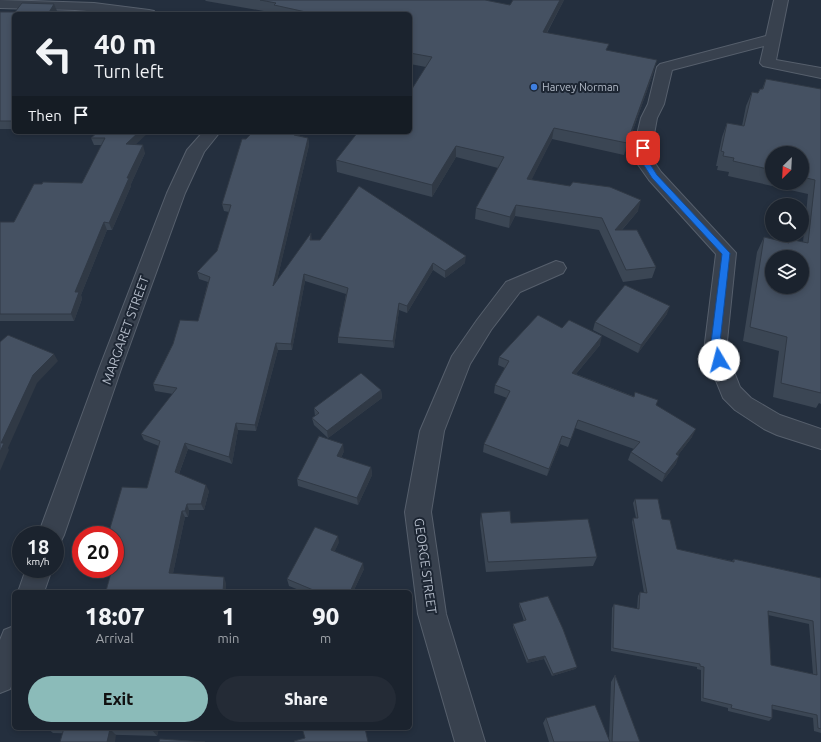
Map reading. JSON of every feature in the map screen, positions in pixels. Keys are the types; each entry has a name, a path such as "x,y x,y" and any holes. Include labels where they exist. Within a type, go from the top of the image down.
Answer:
{"street":[{"path":"782,0 767,69 821,74"},
{"path":"0,4 89,6 138,12"},
{"path":"773,39 664,67 656,104 649,118 641,156 655,176 726,253 715,351 731,392 743,404 772,422 785,428 821,438"},
{"name":"MARGARET STREET","path":"54,526 110,369 176,193 196,150 210,134"},
{"name":"GEORGE STREET","path":"470,742 432,614 418,512 432,431 460,362 484,325 513,288 556,268"},
{"path":"32,590 36,578"},
{"path":"0,679 12,646"}],"building":[{"path":"260,0 485,0 510,5 513,0 560,0 543,32 609,44 606,50 657,60 627,143 554,128 527,179 570,186 573,182 610,187 641,200 615,230 637,230 656,267 626,270 602,218 516,205 510,217 476,208 504,157 456,146 432,185 336,160 356,134 412,134 412,89 432,57 412,53 412,12 306,12 274,5 276,3"},
{"path":"22,3 54,4 49,12 15,12"},
{"path":"0,12 12,12 12,121 0,121"},
{"path":"766,79 821,89 821,393 781,383 787,337 750,327 764,237 765,242 809,242 815,180 809,179 809,146 765,146 765,168 733,161 734,158 723,156 724,152 721,151 727,123 744,126 752,92 758,93 760,89 763,89"},
{"path":"96,134 137,134 126,144 143,145 127,178 129,178 109,223 104,222 75,292 79,292 71,314 0,314 0,222 14,222 34,184 42,184 43,182 82,183 105,138 91,138"},
{"path":"251,134 295,134 294,135 308,138 273,286 311,233 310,240 320,240 359,186 466,256 445,271 433,263 407,306 399,303 393,341 338,337 348,288 304,274 291,344 276,343 255,425 236,423 229,457 185,443 175,472 206,485 201,504 187,504 185,511 182,511 169,573 224,577 223,590 106,590 110,578 124,578 124,526 111,526 122,487 147,488 160,441 141,434 177,388 153,384 173,344 180,320 198,321 210,277 197,272 217,251 231,205 222,204 242,139 246,139"},
{"path":"625,285 670,306 641,345 595,322"},
{"path":"538,315 562,328 569,320 602,336 572,373 634,397 635,392 658,400 656,405 696,429 676,454 679,456 665,474 631,452 640,442 578,420 571,439 562,436 549,469 484,444 510,391 495,385 509,361 499,357"},
{"path":"8,335 54,354 33,375 1,443 4,443 0,452 0,342"},
{"path":"361,373 381,390 327,431 312,418 319,413 314,408"},
{"path":"319,436 343,444 337,456 371,467 357,498 297,479"},
{"path":"635,499 658,499 662,519 670,520 677,549 734,562 734,559 821,578 821,729 818,728 817,715 772,705 772,718 731,708 732,705 703,698 704,667 700,666 700,664 613,648 614,604 639,609 640,592 647,593 633,518 638,518","holes":["768,611 813,621 817,675 771,665"]},
{"path":"510,511 511,523 588,519 597,557 488,562 481,513"},
{"path":"315,527 338,536 331,550 363,563 351,590 313,590 287,579"},
{"path":"548,596 563,629 577,667 553,674 545,656 528,660 513,624 526,620 519,603"},
{"path":"615,675 640,742 612,742"},
{"path":"595,705 610,742 554,742 546,718"},
{"path":"63,730 110,730 107,742 60,742"},
{"path":"303,730 365,730 368,742 294,741 305,738"},
{"path":"160,739 205,742 159,742"}],"place":[{"name":"Harvey Norman","path":"534,87"}],"route":[{"path":"643,148 641,156 655,176 726,253 715,351 719,360"}]}
